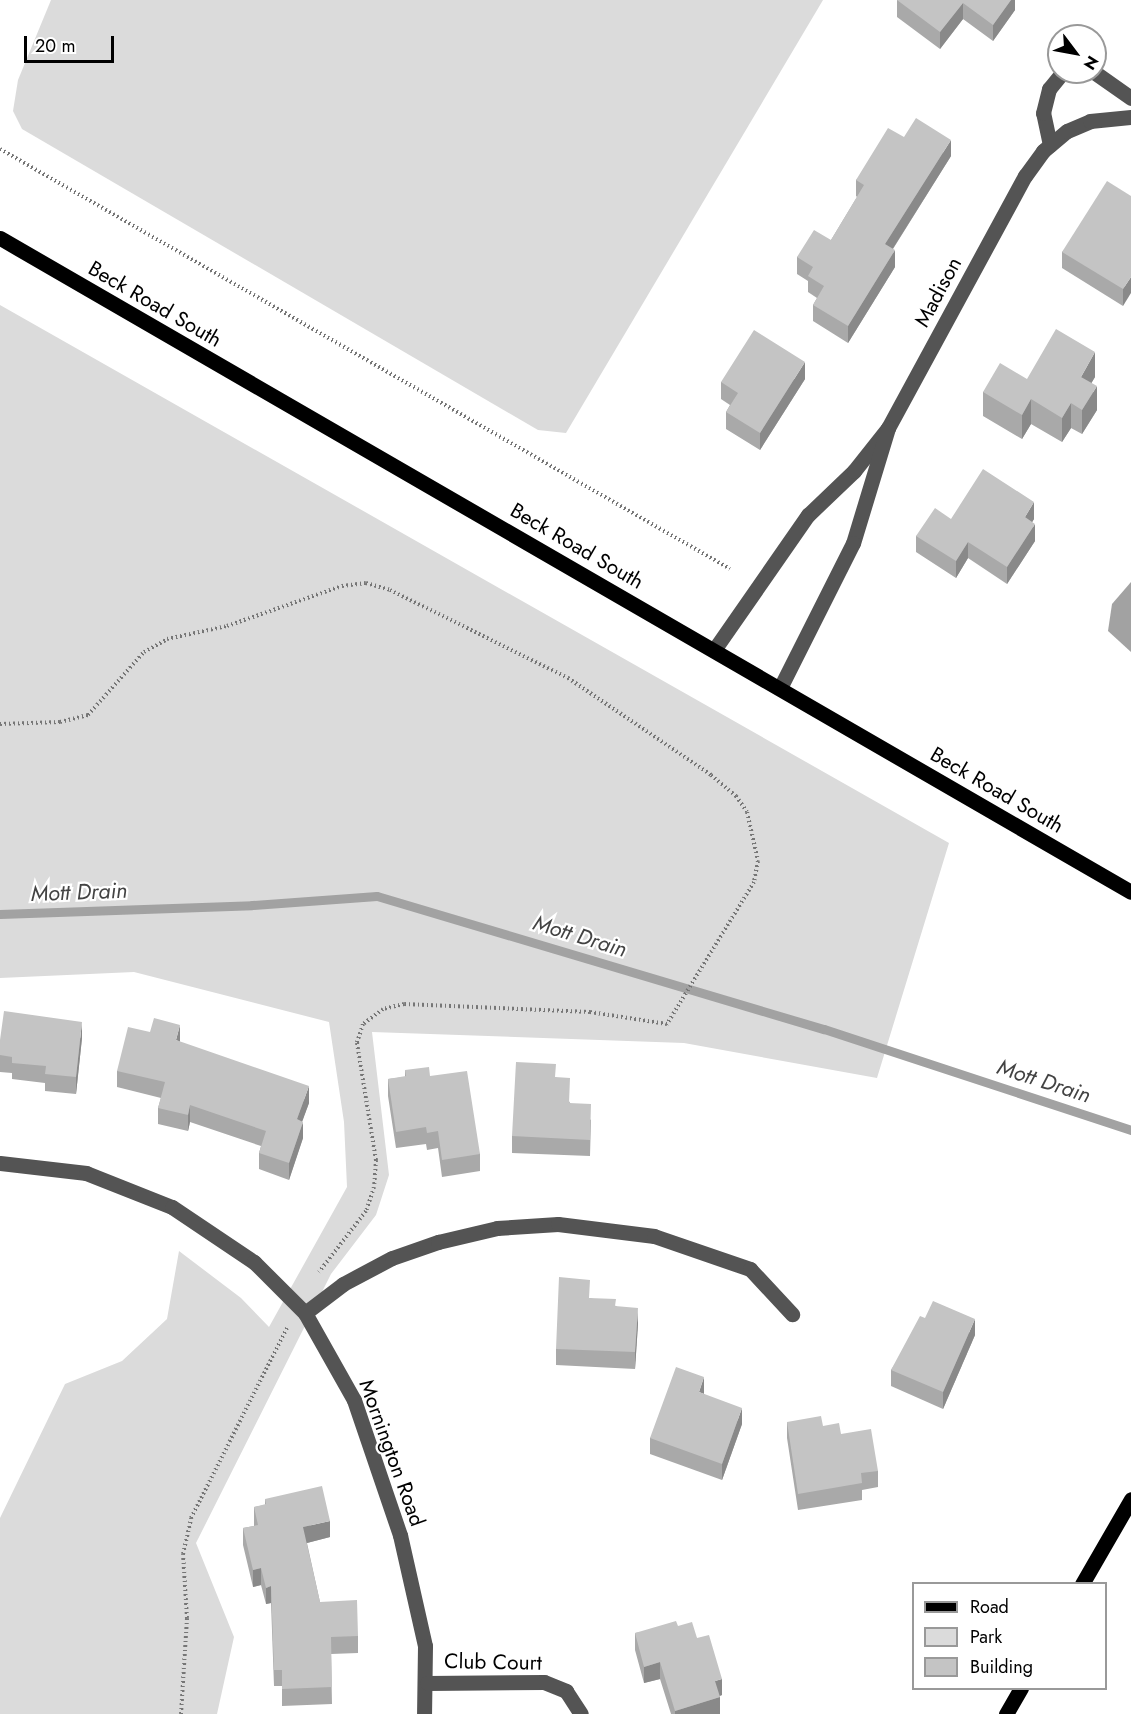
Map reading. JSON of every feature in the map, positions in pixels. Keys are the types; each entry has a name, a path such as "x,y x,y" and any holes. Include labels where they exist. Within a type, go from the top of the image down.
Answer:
{"main road":[{"name":"Beck Road South","path":"0,238 1131,892"},
{"path":"1083,1582 1131,1499"},
{"path":"1006,1714 1020,1690"}],"street":[{"path":"1107,81 1131,98"},
{"path":"1050,145 1043,113 1049,89 1053,84"},
{"name":"Madison","path":"714,650 808,515 854,471 888,428 1025,176 1050,145 1067,131 1090,121 1131,117"},
{"name":"Madison","path":"780,688 853,543 888,428"},
{"name":"Mornington Road","path":"0,1163 86,1173 139,1190 172,1207 254,1262 305,1313 354,1400 382,1474 416,1598 425,1646 427,1683 424,1714"},
{"path":"305,1313 343,1284 392,1258 438,1242 497,1228 558,1224 654,1236 750,1269 792,1314"},
{"name":"Club Court","path":"427,1683 544,1682 566,1691 580,1714"}],"path":[{"path":"0,149 730,569"},
{"path":"0,724 60,722 88,715 144,652 166,639 227,626 342,586 366,583 390,590 568,678 736,796 754,833 758,861 754,882 686,996"}],"green space":[{"path":"51,0 823,0 566,433 538,430 22,129 13,111 18,80"},
{"path":"0,305 949,843 877,1078 684,1043 372,1032 389,1175 376,1215 331,1274 196,1543 234,1637 217,1714 0,1714 0,1518 65,1384 122,1361 167,1319 179,1251 241,1298 269,1327 347,1187 344,1122 329,1022 134,972 0,978"}],"shaded area":[{"path":"1131,582 1131,652 1108,631 1112,604"}],"building":[{"path":"897,0 1011,0 993,25 963,3 940,32"},
{"path":"916,118 951,140 885,244 895,250 848,326 813,305 824,286 808,276 813,267 797,257 814,230 831,240 864,185 856,180 888,128 904,137"},
{"path":"1107,181 1131,196 1131,277 1123,289 1062,252"},
{"path":"1056,329 1095,352 1081,377 1097,386 1082,410 1071,403 1062,418 1031,399 1022,415 983,392 1000,363 1027,379"},
{"path":"754,330 805,362 760,433 726,412 738,393 721,382"},
{"path":"983,469 1034,502 1025,517 1035,524 1007,567 968,542 956,561 916,536 935,508 951,519"},
{"path":"4,1011 82,1022 76,1077 45,1074 46,1066 12,1063 12,1057 0,1055"},
{"path":"154,1018 180,1025 176,1040 309,1086 297,1119 303,1122 289,1163 259,1153 266,1131 190,1105 188,1115 158,1108 165,1082 117,1071 128,1027 150,1032"},
{"path":"516,1062 556,1064 555,1077 570,1078 569,1103 591,1104 590,1140 512,1136"},
{"path":"429,1067 430,1076 467,1071 480,1154 442,1160 438,1131 427,1133 426,1127 396,1132 388,1079 406,1076 405,1070"},
{"path":"559,1277 590,1280 589,1298 616,1299 615,1306 638,1308 635,1352 556,1349"},
{"path":"933,1301 975,1319 943,1392 891,1370 920,1316 925,1318"},
{"path":"676,1367 704,1377 699,1392 742,1408 722,1464 650,1438"},
{"path":"821,1416 823,1426 839,1423 841,1434 871,1429 878,1471 861,1473 862,1483 798,1494 787,1422"},
{"path":"322,1486 330,1521 303,1527 320,1602 357,1600 358,1636 331,1637 332,1687 282,1689 282,1670 274,1670 271,1586 266,1588 261,1568 253,1570 243,1528 258,1525 254,1507 266,1504 265,1499"},
{"path":"676,1621 678,1626 692,1622 697,1638 709,1635 722,1679 715,1681 720,1697 675,1711 660,1662 644,1667 635,1633"}],"waterway":[{"name":"Mott Drain","path":"0,914 252,905 377,896 824,1029 1131,1130"}]}
